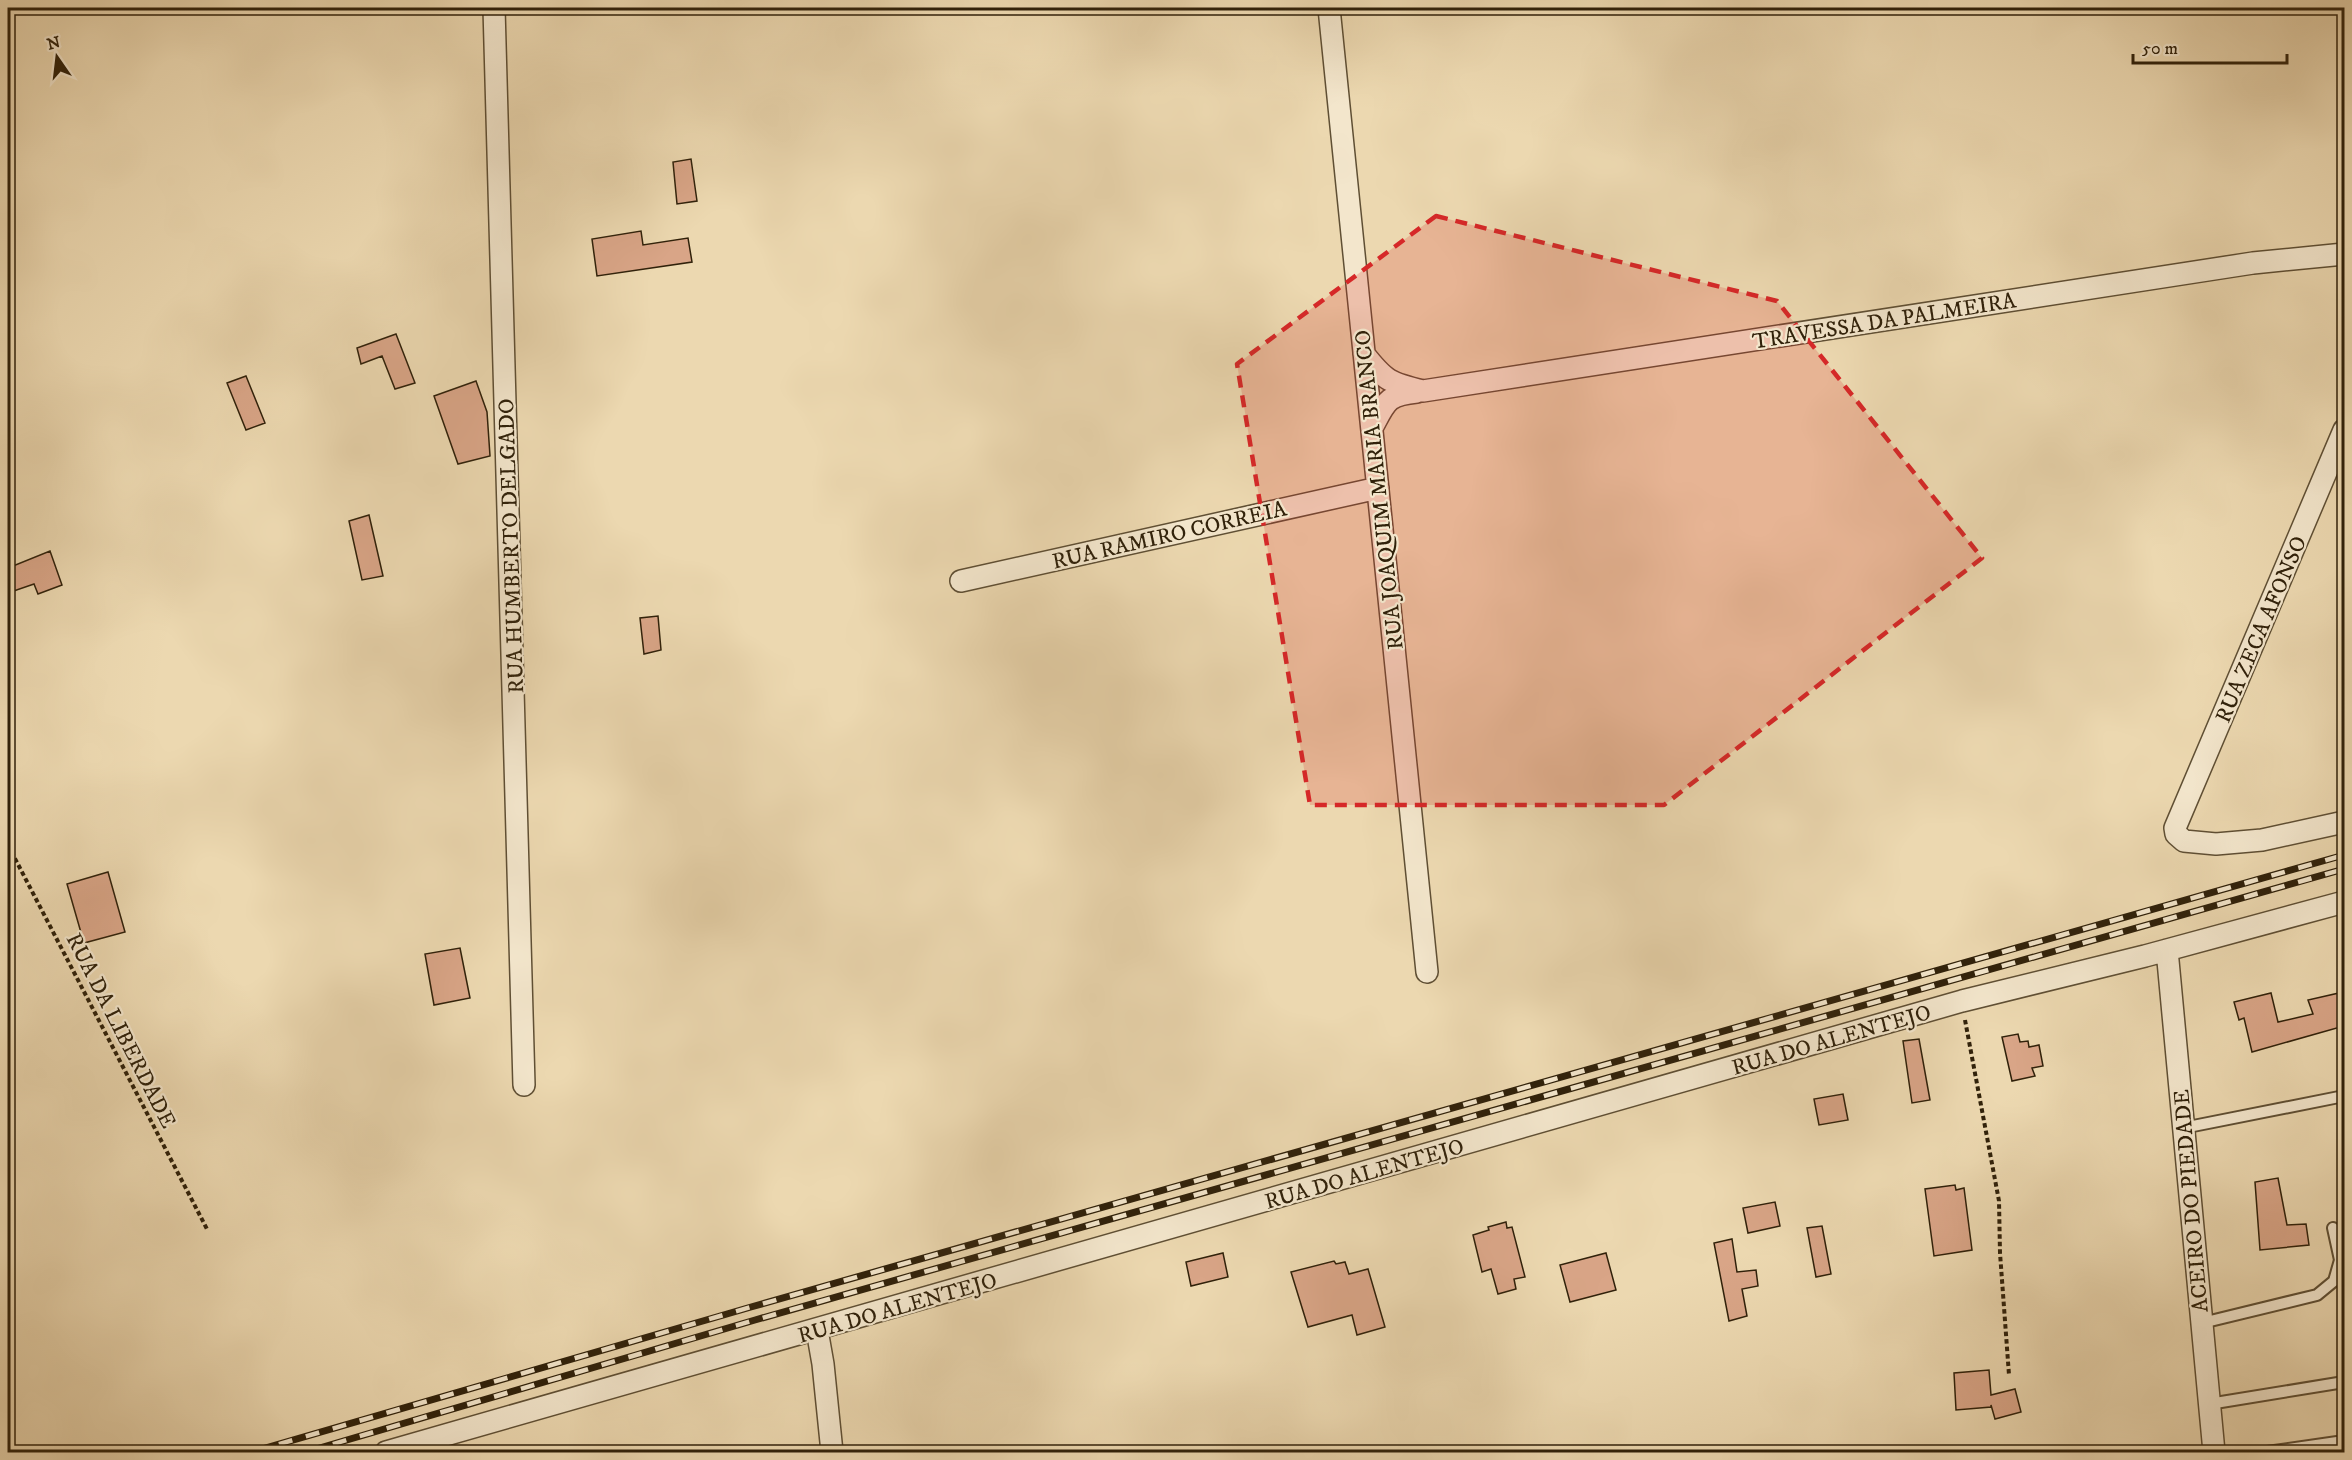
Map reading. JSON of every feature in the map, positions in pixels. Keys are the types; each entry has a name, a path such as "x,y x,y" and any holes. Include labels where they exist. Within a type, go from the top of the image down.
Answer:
{"street":[{"name":"RUA HUMBERTO DELGADO","path":"494,8 524,1085"},
{"name":"RUA JOAQUIM MARIA BRANCO","path":"1329,8 1427,972"},
{"name":"TRAVESSA DA PALMEIRA","path":"1372,428 1383,406 1396,394 2253,263 2344,254"},
{"name":"TRAVESSA DA PALMEIRA","path":"1364,354 1381,376 1395,384 1424,391"},
{"name":"RUA ZECA AFONSO","path":"2344,430 2175,828 2176,834 2184,841 2216,843 2262,840 2344,822"},
{"name":"RUA RAMIRO CORREIA","path":"961,581 1378,488"},
{"name":"RUA DO ALENTEJO","path":"386,1452 1962,1001 2167,950 2344,902"},
{"name":"ACEIRO DO PIEDADE","path":"2167,950 2214,1452"},
{"path":"817,1330 823,1364 832,1452"}],"lane":[{"path":"2183,1128 2344,1096"},
{"path":"2202,1323 2317,1295 2334,1281 2340,1260 2333,1228"},
{"path":"2210,1404 2344,1382"},
{"path":"2267,1452 2344,1441"}],"path":[{"name":"RUA DA LIBERDADE","path":"8,845 208,1231"},
{"path":"1962,1001 1999,1202 2000,1253 2009,1375"}],"highlighted area":[{"path":"1436,216 1777,301 1982,558 1664,805 1310,805 1237,364"}],"building":[{"path":"691,159 697,201 677,204 673,162"},
{"path":"641,231 643,245 688,238 692,262 597,276 592,239"},
{"path":"396,334 415,383 395,389 382,356 361,364 357,348"},
{"path":"246,376 265,423 246,430 227,383"},
{"path":"476,381 487,412 490,456 458,464 434,396"},
{"path":"369,515 383,576 362,580 349,521"},
{"path":"50,551 62,585 38,594 34,584 8,593 8,568"},
{"path":"658,616 661,650 644,654 640,618"},
{"path":"108,872 125,932 84,943 67,884"},
{"path":"460,948 470,998 434,1005 425,954"},
{"path":"2271,993 2278,1022 2313,1014 2308,1000 2339,993 2344,1013 2344,1026 2252,1052 2244,1018 2239,1020 2234,1002"},
{"path":"2018,1034 2020,1042 2028,1041 2029,1047 2039,1045 2043,1066 2032,1068 2035,1076 2012,1081 2002,1037"},
{"path":"1919,1039 1930,1100 1912,1103 1903,1041"},
{"path":"1843,1094 1848,1120 1819,1125 1814,1099"},
{"path":"2278,1178 2287,1225 2306,1224 2309,1245 2260,1250 2255,1182"},
{"path":"1955,1185 1956,1190 1964,1188 1972,1250 1934,1256 1925,1189"},
{"path":"1775,1202 1780,1226 1748,1233 1743,1208"},
{"path":"1506,1222 1507,1228 1512,1227 1525,1277 1514,1279 1516,1289 1498,1294 1491,1269 1482,1272 1473,1235 1489,1230 1488,1227"},
{"path":"1822,1226 1831,1274 1816,1277 1807,1228"},
{"path":"1732,1239 1737,1272 1756,1270 1758,1286 1742,1289 1747,1316 1729,1321 1714,1243"},
{"path":"1223,1253 1228,1277 1191,1286 1186,1262"},
{"path":"1606,1253 1616,1290 1570,1302 1560,1265"},
{"path":"1334,1261 1336,1264 1345,1262 1349,1274 1368,1269 1385,1327 1357,1335 1352,1315 1308,1327 1291,1272"},
{"path":"1989,1370 1991,1395 2015,1389 2021,1412 1995,1419 1991,1405 1991,1407 1956,1410 1954,1373"}],"railway":[{"path":"252,1452 751,1307 2344,855"},
{"path":"306,1452 755,1320 2344,869"}]}
